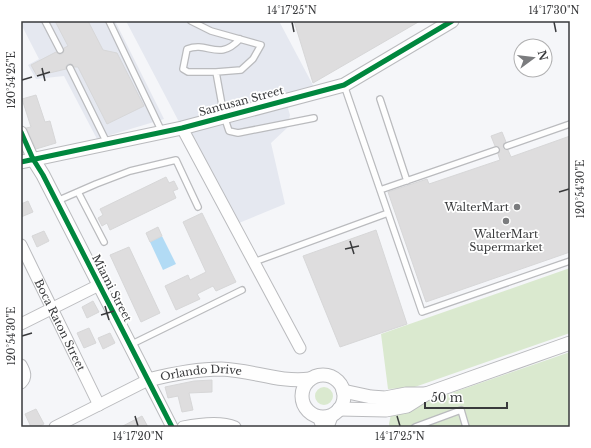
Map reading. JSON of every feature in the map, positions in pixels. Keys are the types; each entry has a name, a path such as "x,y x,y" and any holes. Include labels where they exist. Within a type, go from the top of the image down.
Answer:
{"street":[{"name":"Santusan Street","path":"27,161 182,128 344,85 452,21"},
{"path":"182,128 300,348"},
{"path":"21,132 27,161"},
{"name":"Miami Street","path":"27,161 56,201 172,427"},
{"name":"Boca Raton Street","path":"21,245 99,405"},
{"path":"21,324 99,285"},
{"path":"328,427 336,411 342,404 343,391 341,384 336,379 330,376 316,376 310,379 304,388 303,393 305,405 320,421 336,411 386,410 407,406 426,394 570,343"},
{"path":"21,365 25,374 25,379 21,383"},
{"name":"Orlando Drive","path":"55,427 148,380 184,372 222,370 286,380 297,381 310,379"},
{"name":"Orlando Drive","path":"286,380 303,393"},
{"path":"343,391 371,397 385,398 406,394 426,394"},
{"path":"183,427 210,424 230,425 235,427"}],"lane":[{"path":"45,21 60,50"},
{"path":"109,21 162,132"},
{"path":"191,21 211,30 261,45 253,59 241,70 188,72 183,69 187,49 193,47 223,51 233,46 240,39"},
{"path":"70,68 108,144"},
{"path":"216,72 224,116 229,131 238,133 314,118"},
{"path":"344,85 422,312 570,261"},
{"path":"380,99 407,180"},
{"path":"507,146 570,124"},
{"path":"380,190 496,150"},
{"path":"56,201 130,171 176,160 198,207"},
{"path":"78,192 104,242"},
{"path":"254,262 388,213"},
{"path":"130,345 242,290"},
{"path":"415,427 461,410 466,427"}],"shaded area":[{"path":"21,21 115,21 164,119 97,139 64,76 36,79 28,65 39,59 21,24"},
{"path":"126,21 279,21 315,89 284,95 290,115 287,128 271,143 285,204 239,223 178,120"}],"green space":[{"path":"570,268 570,333 409,389 388,389 381,334"},
{"path":"570,352 570,427 390,427 389,424 391,414"},
{"path":"320,387 328,387 333,392 331,403 328,405 320,405 315,400 315,392"}],"water":[{"path":"162,236 176,264 163,270 150,242"}],"building":[{"path":"55,21 88,21 103,50 117,53 144,106 107,124 78,67 68,64 66,69 37,76 31,65 56,52 62,54 64,48 68,46"},
{"path":"294,21 420,21 313,83"},
{"path":"36,95 45,122 50,121 56,143 36,149 26,128 31,127 22,99"},
{"path":"502,132 506,142 503,147 508,150 511,157 570,136 570,252 426,302 388,192 427,179 429,184 500,160 498,154 500,149 495,146 491,136"},
{"path":"166,177 169,183 174,181 178,189 173,191 176,198 110,230 107,223 102,226 98,218 103,215 100,209"},
{"path":"28,201 33,212 21,217 21,204"},
{"path":"202,213 236,282 216,291 213,286 197,294 200,299 176,310 165,286 188,275 190,280 206,272 183,222"},
{"path":"158,227 162,236 150,242 146,233"},
{"path":"376,230 407,324 340,347 303,256"},
{"path":"44,231 49,241 37,247 32,236"},
{"path":"129,247 160,313 141,322 110,255"},
{"path":"93,301 99,312 87,318 82,307"},
{"path":"89,328 96,343 84,348 77,333"},
{"path":"110,333 115,343 103,349 98,338"},
{"path":"212,380 212,392 189,393 193,410 182,412 178,396 168,398 165,387 194,381"},
{"path":"36,409 44,424 37,427 31,427 25,414"},
{"path":"142,416 148,427 121,427"}],"cycle path":[{"path":"21,162 182,128 344,85 452,21"},
{"path":"21,132 33,159 43,175 172,427"}],"place":[{"name":"WalterMart","path":"517,207"},
{"name":"WalterMart Supermarket","path":"506,221"}]}
